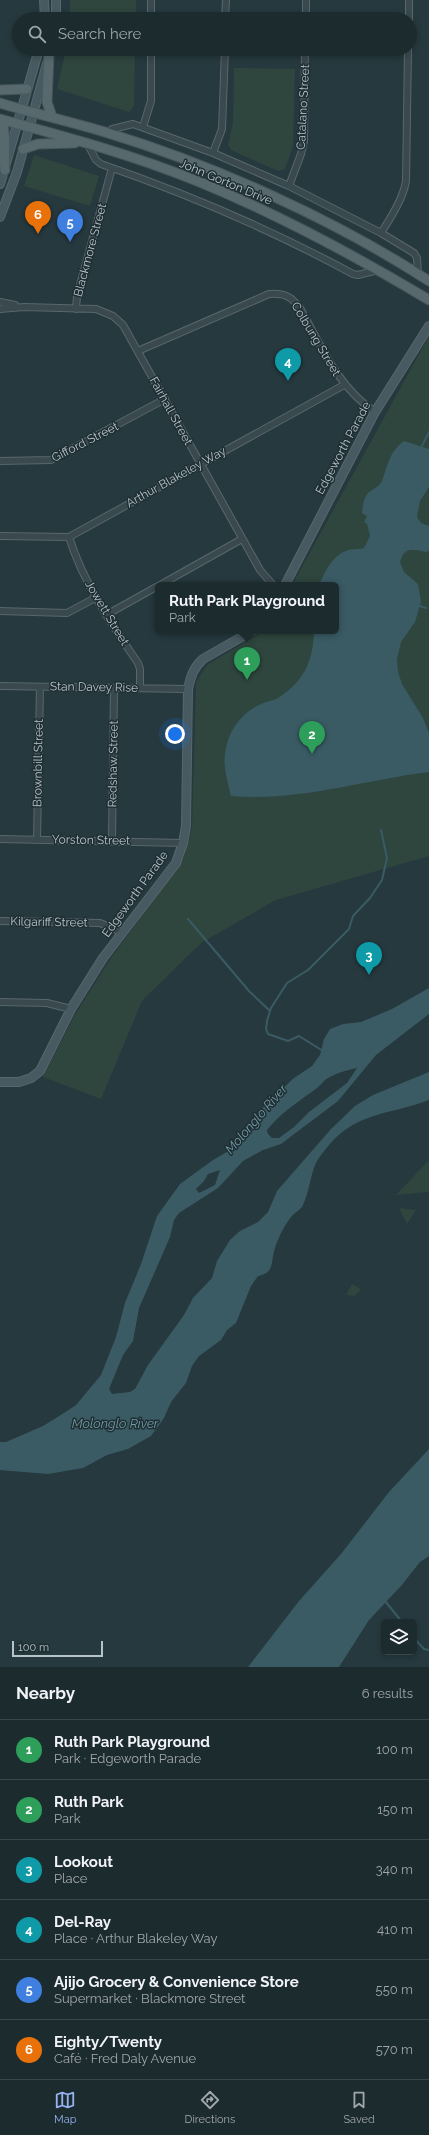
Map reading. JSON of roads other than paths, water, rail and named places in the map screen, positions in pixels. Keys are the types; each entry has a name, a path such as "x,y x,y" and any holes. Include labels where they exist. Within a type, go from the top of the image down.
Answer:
{"main road":[{"path":"50,56 47,102 52,117"},
{"path":"0,90 27,90"},
{"name":"John Gorton Drive","path":"0,103 109,133 194,163 257,190 327,223 429,281"},
{"path":"1,120 5,132 5,170"},
{"name":"John Gorton Drive","path":"1,120 86,143 163,169 246,202 323,239 429,300"},
{"path":"23,149 38,144 86,143"}],"street":[{"path":"44,0 44,12"},
{"path":"56,0 56,12"},
{"path":"151,0 151,12"},
{"path":"225,12 226,0"},
{"path":"306,0 306,12"},
{"path":"409,0 409,12"},
{"path":"0,184 37,56"},
{"path":"0,217 13,185 49,56"},
{"path":"143,127 151,101 151,56"},
{"path":"214,153 222,129 225,56"},
{"name":"Catalano Street","path":"289,186 301,154 304,141 305,56"},
{"path":"381,232 397,206 406,181 408,56"},
{"name":"John Gorton Drive","path":"109,133 126,124 143,127 214,153 289,186 381,232 414,252 417,258 418,274"},
{"path":"86,143 96,160 112,168 178,191 225,211 286,239 353,274 358,275 378,270"},
{"name":"Blackmore Street","path":"76,309 77,296 112,168"},
{"name":"Colbung Street","path":"138,351 269,294 282,293 292,298 300,308 344,385 358,400 375,412"},
{"name":"Fairhall Street","path":"0,302 24,307"},
{"name":"Fairhall Street","path":"0,309 24,307 96,309 113,316 123,325 262,575 270,582"},
{"name":"Edgeworth Parade","path":"287,582 375,412 429,326"},
{"name":"Arthur Blakeley Way","path":"0,536 68,537 344,385"},
{"name":"Gifford Street","path":"0,461 51,460 165,399"},
{"name":"Jowett Street","path":"68,537 76,559 106,615 138,662 140,669 140,688"},
{"path":"166,582 242,539"},
{"path":"106,615 155,588"},
{"path":"0,611 67,613 97,597"},
{"name":"Edgeworth Parade","path":"0,1082 19,1082 31,1078 40,1071 71,1009 121,932 176,862 183,843 186,826 188,689 191,676 197,664 211,654 247,634"},
{"name":"Stan Davey Rise","path":"0,686 188,689"},
{"name":"Brownbill Street","path":"37,840 40,687"},
{"name":"Redshaw Street","path":"112,841 114,688"},
{"name":"Yorston Street","path":"0,839 183,843"},
{"name":"Kilgariff Street","path":"0,921 100,923 121,932"},
{"path":"0,1002 47,1003 71,1009"}],"water":[{"path":"404,441 429,449 429,487 420,501 417,517 421,523 429,526 429,550 427,552 414,550 407,551 404,553 400,562 404,572 418,584 421,602 415,622 401,642 397,659 398,672 402,684 423,718 429,733 429,772 306,793 256,797 231,796 226,775 225,754 229,738 236,724 254,708 265,702 274,700 287,692 301,678 312,652 314,634 339,634 339,582 320,582 330,565 341,553 348,550 364,548 370,536 367,524 364,522 367,516 362,513 365,498 368,493 381,483 392,454"},
{"name":"Molonglo River","path":"429,988 429,1014 376,1055 338,1101 281,1144 263,1150 243,1161 218,1188 179,1213 174,1220 170,1237 139,1308 133,1341 123,1355 109,1389 112,1394 130,1392 135,1389 148,1365 184,1315 193,1298 212,1278 217,1261 230,1240 240,1231 258,1222 268,1212 277,1191 331,1129 355,1106 373,1095 429,1072 429,1100 363,1120 340,1134 321,1155 315,1165 303,1205 289,1219 284,1227 275,1248 270,1269 268,1272 258,1276 251,1286 236,1323 227,1330 221,1340 199,1356 192,1366 186,1383 171,1402 164,1418 151,1436 128,1449 107,1455 83,1468 48,1474 0,1470 0,1442 6,1442 43,1426 64,1413 76,1405 101,1375 116,1337 125,1303 141,1264 157,1216 180,1184 213,1160 239,1145 256,1123 264,1106 294,1078 312,1066 320,1055 324,1039 330,1029 343,1024 361,1022 392,1009","holes":["357,1068 347,1083 309,1112 294,1127 279,1138 272,1138 268,1134 267,1130 277,1119 294,1104 316,1089 325,1080 340,1072","220,1170 215,1185 199,1193 196,1189 204,1181 208,1174"]},
{"path":"429,1449 429,1556 420,1562 401,1586 369,1620 339,1667 248,1667 299,1601 341,1554 389,1492"}],"waterway":[{"path":"422,446 429,432"},
{"path":"420,606 426,608"},
{"path":"323,1051 299,1036 288,1041 268,1034 266,1029 267,1021 271,1008 287,983 308,970 349,929 353,916 370,898 382,880 387,858 381,830"},
{"path":"188,919 249,991 270,1011"},
{"path":"385,1601 400,1619"},
{"path":"417,1641 424,1649 429,1650"}],"place":[{"name":"Eighty/Twenty","path":"38,234"},
{"name":"Ajijo Grocery & Convenience Store","path":"70,242"},
{"name":"Del-Ray","path":"288,381"},
{"name":"Ruth Park Playground","path":"247,680"},
{"name":"Ruth Park","path":"312,754"},
{"name":"Lookout","path":"369,975"}]}
